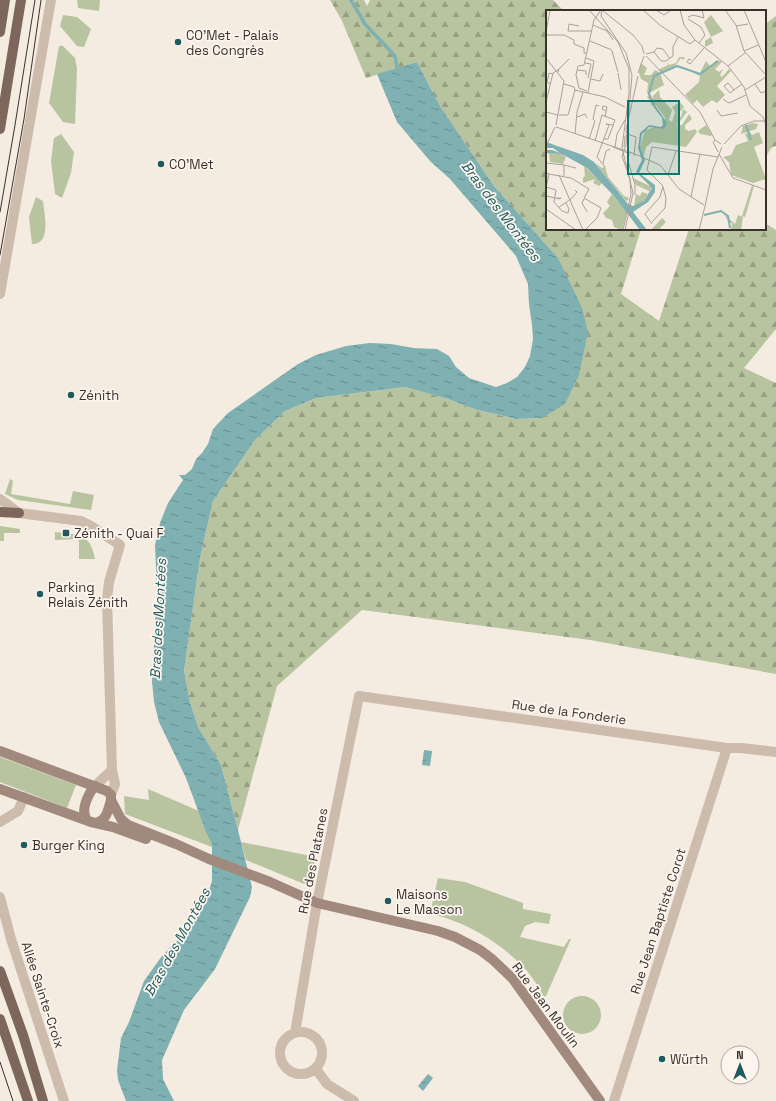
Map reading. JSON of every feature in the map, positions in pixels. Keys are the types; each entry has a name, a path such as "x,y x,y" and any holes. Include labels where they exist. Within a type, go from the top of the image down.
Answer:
{"main road":[{"path":"0,19 2,0"},
{"path":"0,32 5,0"},
{"path":"0,129 21,0"},
{"path":"0,512 19,514"},
{"path":"0,971 23,1035 43,1101"},
{"path":"0,1019 28,1101"}],"street":[{"path":"0,294 51,0"},
{"path":"0,499 19,514 81,521 120,545 109,582 107,599 112,770 115,784 104,819 100,822 91,822 84,817 83,813 90,793 95,786 112,770"},
{"name":"Rue de la Fonderie","path":"359,696 727,748 776,752"},
{"name":"Rue des Platanes","path":"295,1033 317,903 359,696"},
{"name":"Rue Jean Baptiste Corot","path":"614,1101 727,748"},
{"path":"0,750 107,791 121,819 128,825 205,857"},
{"path":"0,789 91,822 113,827 172,849 205,857"},
{"path":"0,822 18,811 24,797"},
{"name":"Rue Jean Moulin","path":"205,857 253,875 317,903 438,931 455,937 486,954 513,979 600,1101"},
{"name":"Allée Sainte-Croix","path":"0,897 11,939 64,1101"},
{"path":"301,1032 310,1034 316,1038 321,1046 322,1053 320,1062 316,1069 308,1073 296,1074 286,1068 281,1060 280,1053 282,1044 286,1038 295,1033 301,1032"},
{"path":"316,1069 327,1084 354,1101"}],"green space":[{"path":"77,0 100,0 99,11 78,8"},
{"path":"330,0 364,0 367,6 370,0 553,0 563,10 546,10 546,230 641,230 621,294 659,321 689,230 766,230 766,224 776,230 776,329 744,368 776,383 776,674 590,640 362,610 277,686 238,830 221,765 198,727 190,702 184,671 200,558 213,501 255,440 285,411 316,398 405,387 448,399 477,410 515,419 542,418 558,258 494,186 440,106 417,62 366,78 342,21"},
{"path":"63,15 77,17 91,29 84,47 77,46 60,26"},
{"path":"776,16 776,146 772,147 766,156 766,23"},
{"path":"59,46 63,46 75,58 77,69 75,124 63,122 49,103"},
{"path":"61,134 74,152 71,173 62,198 55,194 51,161 54,138"},
{"path":"36,197 43,201 45,234 38,243 32,244 29,217"},
{"path":"10,479 13,481 11,494 70,504 73,491 94,495 91,510 18,500 5,494"},
{"path":"0,526 20,529 20,533 4,533 4,541 0,541"},
{"path":"55,532 82,536 90,544 95,559 79,559 79,541 76,539 55,540"},
{"path":"0,757 76,785 67,808 0,782"},
{"path":"148,789 199,811 212,847 125,814 124,796 149,800"},
{"path":"241,842 316,857 309,886 246,860"},
{"path":"438,878 465,882 523,903 523,909 551,914 549,924 535,922 525,926 520,937 564,947 569,939 571,939 546,996 544,997 527,971 495,943 457,922 430,914"},
{"path":"582,996 592,999 598,1005 601,1015 598,1025 592,1031 582,1034 572,1031 566,1025 563,1015 566,1005 572,999"}],"water":[{"path":"417,62 440,106 494,186 558,258 582,308 588,332 579,375 565,404 542,418 516,419 477,410 448,399 405,387 316,398 285,411 255,440 213,501 200,558 184,671 190,702 198,727 221,765 252,887 250,897 215,969 184,1010 162,1060 163,1079 174,1101 126,1101 118,1080 117,1070 121,1038 129,1022 144,981 162,956 189,929 205,904 212,881 212,844 186,778 159,722 154,702 152,681 157,589 155,545 160,523 168,503 183,480 179,475 185,475 192,469 196,459 208,444 213,429 228,413 298,364 316,355 346,346 370,343 437,349 449,356 456,367 469,378 496,387 517,377 525,367 530,356 533,339 528,284 516,256 450,179 430,161 397,122 377,74"},
{"path":"424,750 432,751 430,766 422,765"},
{"path":"428,1074 433,1078 423,1091 418,1086"}],"waterway":[{"name":"Bras des Montées","path":"351,0 365,24 395,56 398,73"}],"tram line":[{"path":"0,212 35,0"},
{"path":"0,255 24,119 41,0"},
{"path":"0,1062 13,1101"}],"place":[{"name":"CO'Met - Palais des Congrès","path":"178,42"},
{"name":"CO'Met","path":"161,164"},
{"name":"Zénith","path":"71,395"},
{"name":"Zénith - Quai F","path":"66,533"},
{"name":"Parking Relais Zénith","path":"40,594"},
{"name":"Burger King","path":"24,845"},
{"name":"Maisons Le Masson","path":"388,901"},
{"name":"Würth","path":"662,1059"}]}
